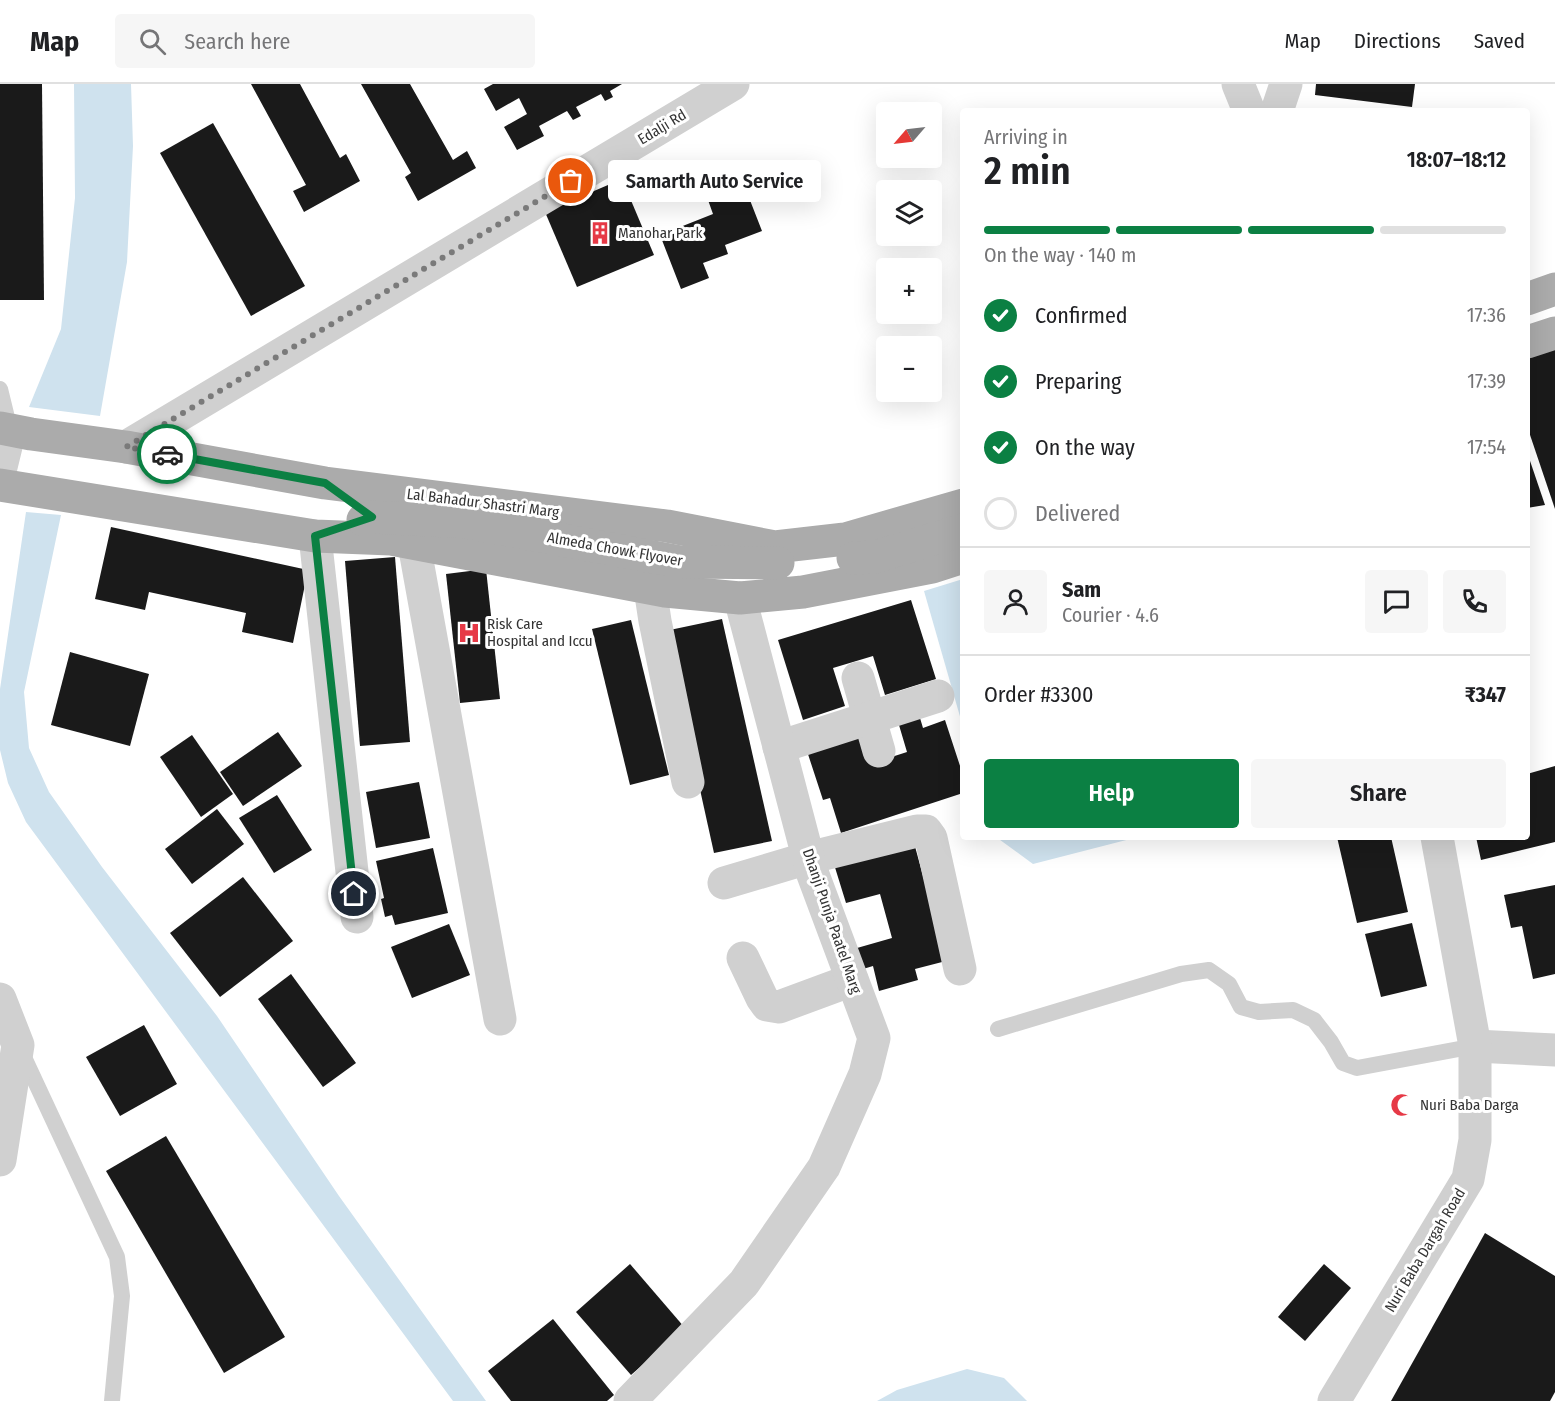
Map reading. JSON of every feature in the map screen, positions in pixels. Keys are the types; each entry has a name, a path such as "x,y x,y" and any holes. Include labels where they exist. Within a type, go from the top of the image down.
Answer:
{"main road":[{"path":"1530,298 1555,289"},
{"path":"1530,320 1555,312"},
{"path":"1530,341 1555,333"},
{"name":"Lal Bahadur Shastri Marg","path":"5,429 126,447 325,483 667,526 775,547 846,539 960,506"},
{"path":"325,483 372,517"},
{"path":"0,485 315,536 391,539 665,591 740,598 803,592 932,567 960,558"},
{"name":"Almeda Chowk Flyover","path":"315,536 372,517 466,522 680,562 778,563 875,557 960,531"}],"street":[{"name":"Edalji Rd","path":"126,447 732,84"},
{"path":"1238,84 1248,108"},
{"path":"1277,108 1286,84"},
{"path":"0,471 5,429"},
{"path":"315,536 357,917"},
{"path":"414,544 500,1019"},
{"path":"650,588 688,782"},
{"name":"Dhanji Punja Paatel Marg","path":"630,1401 744,1283 824,1167 865,1074 874,1038 812,872 740,598"},
{"path":"858,678 879,750"},
{"path":"779,747 938,696"},
{"path":"723,883 808,858 917,831 926,831 931,838 960,969"},
{"name":"Nuri Baba Dargah Road","path":"1334,1401 1468,1179 1475,1140 1475,1046 1438,840"},
{"path":"743,958 762,998 768,1005 779,1007 852,980"},
{"path":"0,999 18,1045 0,1160"},
{"path":"1475,1046 1555,1050"}],"lane":[{"path":"0,389 5,429"},
{"path":"998,1029 1181,974 1209,970 1229,984 1241,1007 1259,1012 1293,1010 1314,1020 1343,1063 1357,1068 1475,1046"},
{"path":"18,1045 117,1257 122,1296 112,1401"}],"water":[{"path":"74,84 131,84 133,146 127,262 100,416 29,407 61,329 75,198"},
{"path":"26,512 61,515 24,692 29,748 49,792 102,867 217,1016 339,1196 486,1401 453,1401 26,822 8,783 0,750 0,689"},
{"path":"960,580 960,717 924,591"},
{"path":"1000,840 1126,840 1033,864"},
{"path":"967,1369 1004,1378 1027,1401 877,1401 897,1390"}],"building":[{"path":"0,84 42,84 44,300 0,300"},
{"path":"251,84 300,84 340,158 346,154 360,181 304,212 293,191 306,185"},
{"path":"361,84 410,84 453,160 467,151 476,168 418,201 405,177 411,173"},
{"path":"493,84 622,84 610,91 613,97 605,101 601,94 576,107 581,116 573,120 567,111 539,126 544,136 517,150 504,127 527,114 519,98 496,111 484,89"},
{"path":"1316,84 1415,84 1412,107 1315,95"},
{"path":"213,123 305,286 251,316 160,153"},
{"path":"739,172 762,231 725,245 728,254 703,263 709,278 681,289 660,235 713,214 703,186"},
{"name":"Manohar Park","path":"622,179 654,255 577,287 545,212"},
{"path":"1555,346 1555,509 1530,435 1530,349"},
{"path":"1530,461 1545,505 1530,508"},
{"path":"111,527 308,570 293,643 242,632 246,613 149,592 145,610 95,599"},
{"path":"395,557 410,742 360,746 345,561"},
{"path":"486,569 500,699 460,703 446,574"},
{"path":"911,600 936,679 885,695 873,656 833,668 845,706 803,720 778,640"},
{"path":"722,619 772,841 714,853 665,631"},
{"path":"631,620 669,775 630,785 592,629"},
{"path":"70,652 149,674 130,746 51,725"},
{"path":"917,708 923,728 945,720 960,766 960,794 841,833 830,798 823,800 805,745 865,725 876,762 907,752 896,715"},
{"path":"278,732 302,766 243,806 220,772"},
{"path":"192,735 233,794 201,817 160,757"},
{"path":"1555,766 1555,842 1481,860 1477,840 1530,840 1530,773"},
{"path":"419,782 430,838 376,848 366,792"},
{"path":"277,795 312,850 274,873 239,818"},
{"path":"217,809 244,844 192,884 165,849"},
{"path":"913,839 946,961 915,969 918,980 879,991 873,966 863,969 857,948 892,938 880,894 846,903 833,861"},
{"path":"1338,840 1392,840 1408,912 1357,923"},
{"path":"433,848 448,913 395,925 392,915 385,917 381,899 384,898 376,861"},
{"path":"243,877 293,941 220,997 170,933"},
{"path":"1555,885 1555,974 1533,979 1522,926 1511,928 1504,895"},
{"path":"1412,923 1427,986 1381,997 1365,934"},
{"path":"449,924 470,975 412,998 391,947"},
{"path":"291,974 356,1063 323,1087 258,999"},
{"path":"144,1025 177,1084 120,1116 86,1057"},
{"path":"166,1136 285,1337 224,1373 106,1171"},
{"path":"1485,1233 1555,1276 1555,1392 1550,1401 1391,1401"},
{"path":"630,1264 685,1328 631,1375 576,1312"},
{"path":"1324,1264 1351,1288 1305,1341 1278,1317"},
{"path":"553,1319 614,1395 607,1401 511,1401 488,1371"}],"way so far":[{"path":"167,454 126,447 571,181"}],"place":[{"name":"Samarth Auto Service","path":"571,181"},
{"name":"Manohar Park","path":"600,233"},
{"name":"Risk Care Hospital and Iccu","path":"469,633"},
{"name":"Nuri Baba Darga","path":"1402,1105"}],"route":[{"path":"167,454 325,483 372,517 315,536 354,894"}]}
